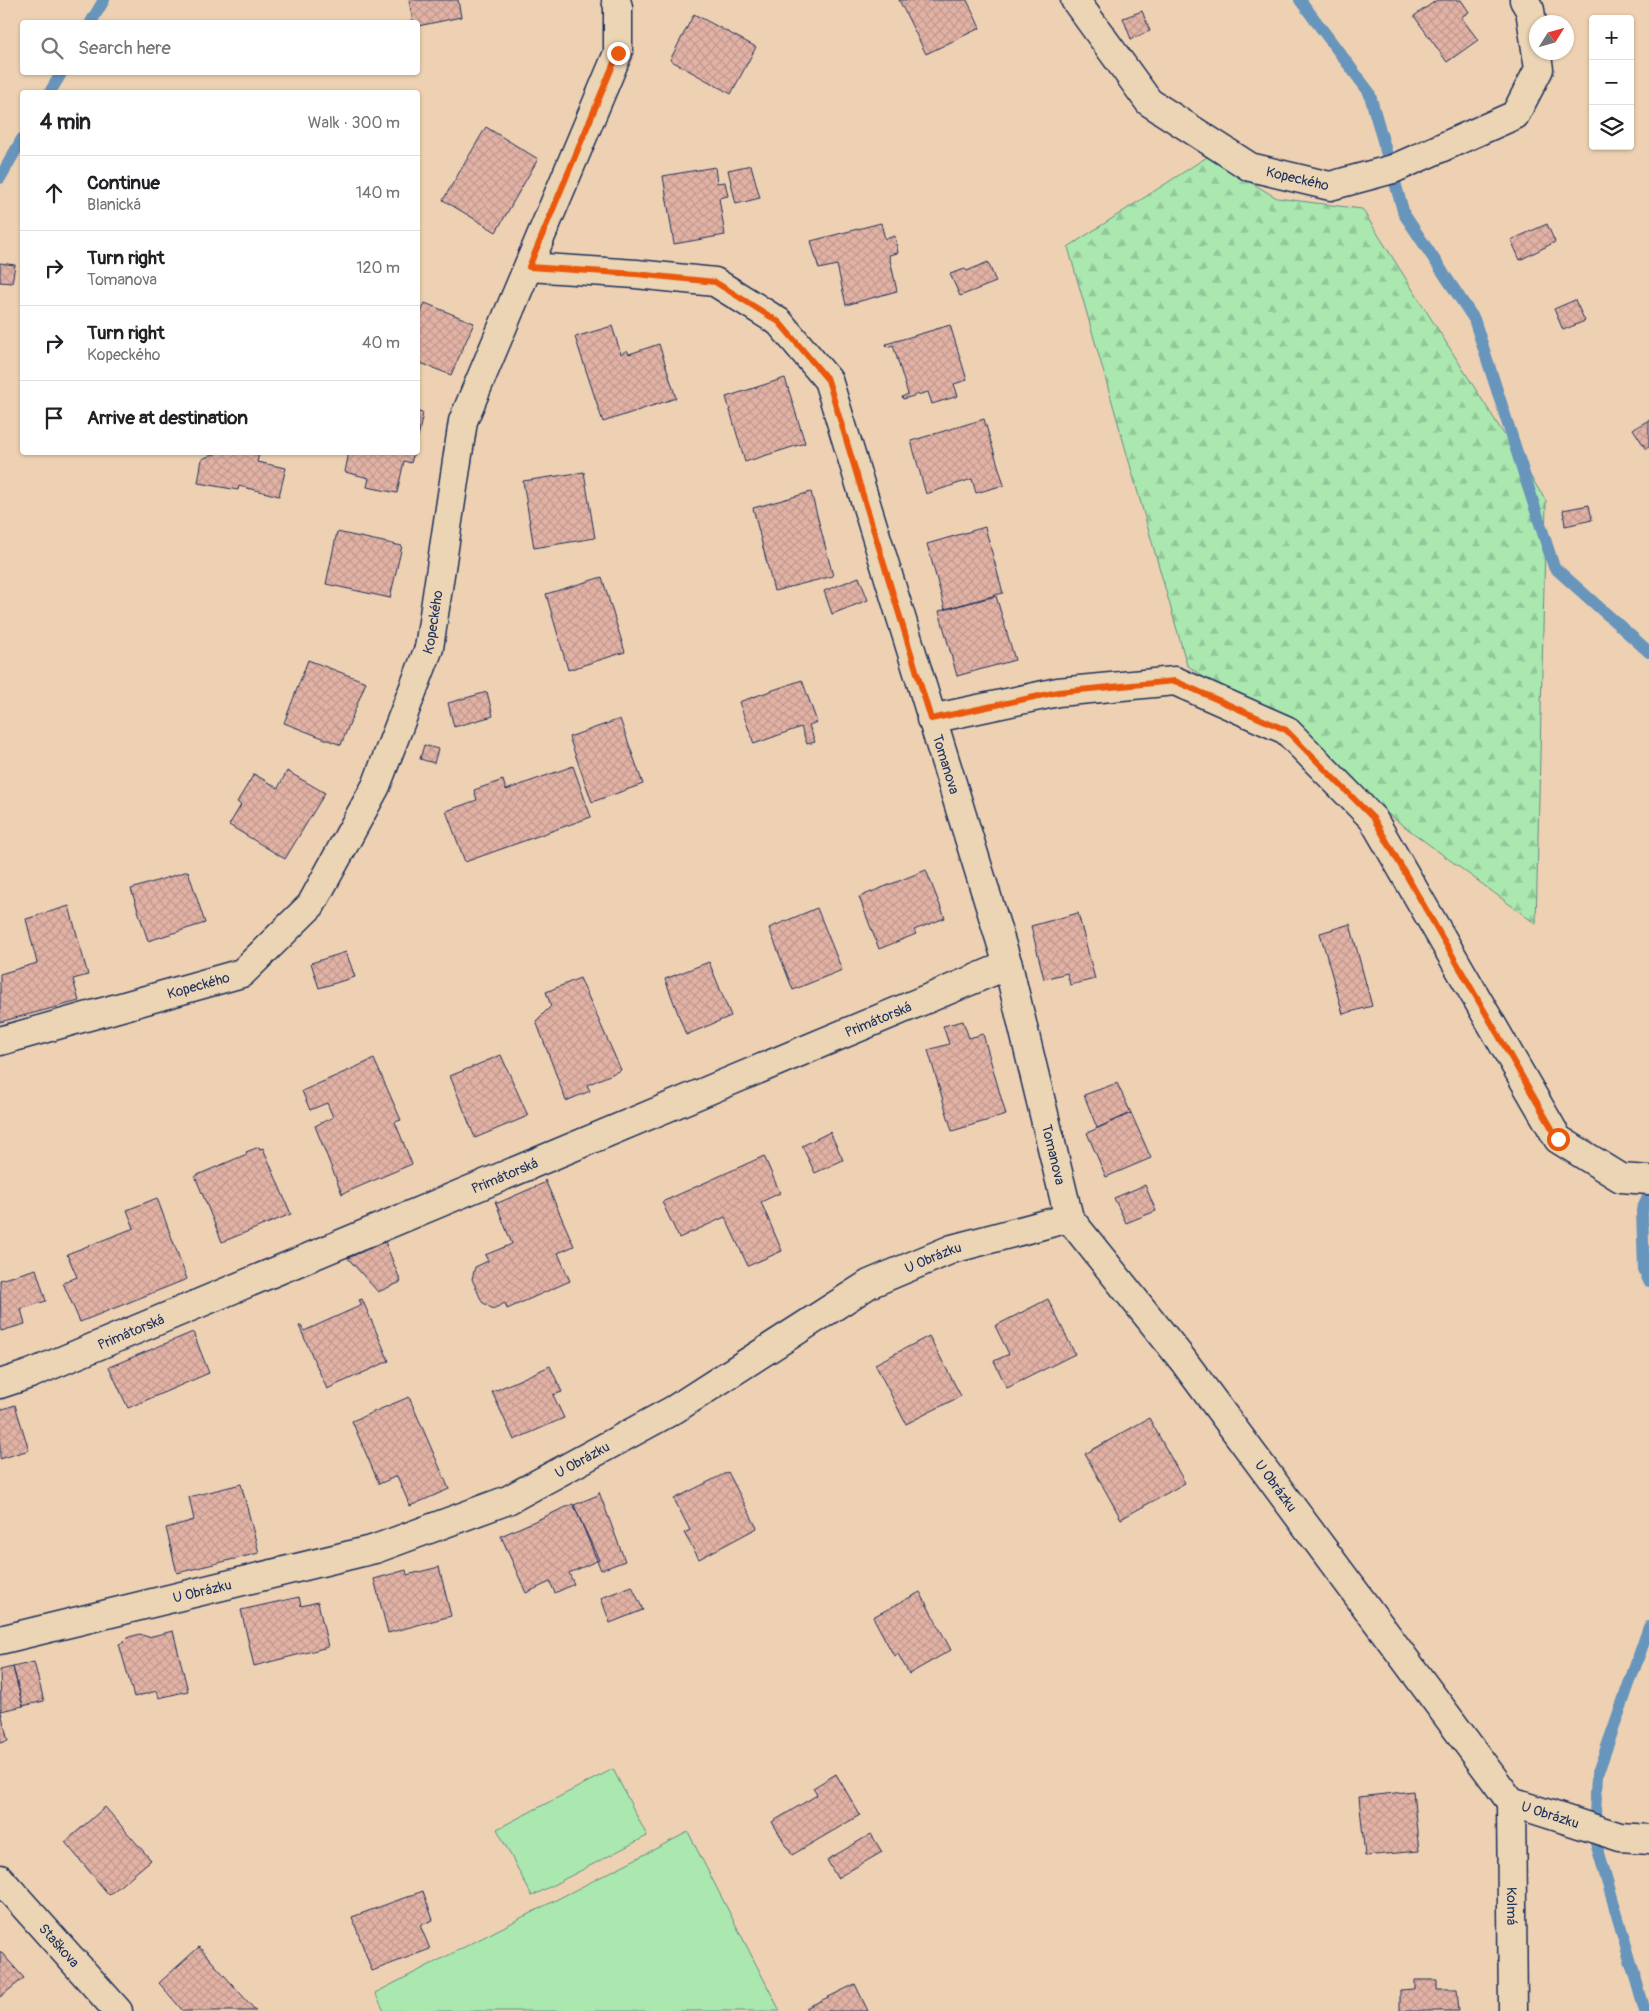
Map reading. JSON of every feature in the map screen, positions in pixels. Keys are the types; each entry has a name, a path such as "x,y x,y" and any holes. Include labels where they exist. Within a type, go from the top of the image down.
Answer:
{"street":[{"name":"Kopeckého","path":"0,1041 242,973 311,905 376,786 428,648 463,421 618,53 618,7 616,0"},
{"name":"Kopeckého","path":"1075,0 1149,102 1250,167 1330,186 1393,169 1515,115 1539,69 1530,10 1524,0"},
{"name":"Tomanova","path":"529,267 636,274 715,282 779,322 828,380 1008,965 1068,1218"},
{"path":"931,719 1058,692 1175,681 1286,730 1374,819 1558,1139 1621,1178 1649,1180"},
{"name":"Primátorská","path":"0,1384 30,1374 1008,965"},
{"name":"U Obrázku","path":"0,1640 374,1549 508,1500 675,1410 869,1284 952,1249 1068,1218 1182,1359 1511,1802 1620,1838 1649,1839"},
{"name":"Kolmá","path":"1511,1802 1513,2011"},
{"name":"Staškova","path":"0,1879 118,2011"}],"green space":[{"path":"1207,157 1277,198 1362,209 1546,501 1536,924 1187,665 1068,247"},
{"path":"613,1769 647,1836 532,1896 497,1829"},
{"path":"688,1832 780,2011 384,2011 375,1993"}],"building":[{"path":"409,0 458,0 461,17 420,26 420,20 413,20"},
{"path":"899,0 967,0 980,28 926,54"},
{"path":"1437,0 1461,0 1469,12 1461,17 1478,40 1447,62 1414,16"},
{"path":"1142,11 1150,31 1131,39 1123,18"},
{"path":"694,14 756,47 731,94 670,60"},
{"path":"486,127 538,159 496,232 443,200"},
{"path":"751,165 760,198 736,204 728,170"},
{"path":"715,167 717,183 725,182 728,196 719,198 725,235 674,244 663,176"},
{"path":"881,223 885,239 895,236 898,253 889,255 897,291 846,305 837,265 819,269 811,241"},
{"path":"1547,224 1555,242 1520,260 1511,240"},
{"path":"988,262 996,282 960,296 950,274 965,269 967,271"},
{"path":"0,263 15,265 12,283 0,282"},
{"path":"1575,300 1585,321 1563,330 1554,309"},
{"path":"425,303 474,323 451,375 420,363 420,315"},
{"path":"950,325 967,380 954,384 958,396 932,404 928,392 903,399 902,397 908,394 893,345 887,347 886,344"},
{"path":"612,326 621,354 627,350 629,354 659,344 676,398 603,422 575,337"},
{"path":"785,378 805,443 745,462 726,397"},
{"path":"420,412 423,413 420,427"},
{"path":"984,419 1004,485 976,493 972,479 926,494 911,441"},
{"path":"1649,420 1649,447 1646,449 1633,429"},
{"path":"212,455 259,455 257,462 286,468 279,496 239,486 238,490 198,483 202,459"},
{"path":"348,455 413,455 411,463 404,461 397,493 367,487 369,478 345,472"},
{"path":"584,472 595,538 534,548 523,481"},
{"path":"811,492 833,576 774,591 753,508"},
{"path":"1589,505 1592,520 1565,526 1563,510"},
{"path":"985,527 1003,593 945,609 927,544"},
{"path":"337,532 402,546 390,598 326,584"},
{"path":"602,577 625,652 568,670 546,594"},
{"path":"859,577 868,600 832,614 824,591"},
{"path":"996,596 1015,660 957,676 939,611"},
{"path":"308,660 366,682 341,745 284,723"},
{"path":"802,680 817,722 809,725 815,742 807,744 801,727 754,744 739,702"},
{"path":"487,692 493,716 454,727 448,703"},
{"path":"620,719 643,784 592,802 569,737"},
{"path":"424,745 438,749 434,763 420,759"},
{"path":"573,766 591,817 465,862 446,811 477,800 474,790 503,780 506,790"},
{"path":"287,771 325,793 285,859 229,825 241,805 237,802 254,774 278,788"},
{"path":"926,870 945,918 914,930 916,934 879,949 859,897"},
{"path":"188,871 205,923 148,941 131,889"},
{"path":"69,906 88,975 73,979 79,1001 0,1022 0,974 37,963 26,919"},
{"path":"817,908 842,970 793,990 769,928"},
{"path":"1078,913 1095,979 1070,985 1067,973 1044,979 1031,926"},
{"path":"1350,924 1372,1006 1343,1014 1320,933"},
{"path":"346,952 355,977 319,988 311,963"},
{"path":"709,962 731,1016 686,1035 665,979"},
{"path":"580,978 621,1070 587,1085 590,1091 566,1101 536,1021 551,1006 546,992"},
{"path":"963,1021 969,1038 983,1034 1006,1115 952,1131 928,1050 949,1044 943,1026"},
{"path":"501,1055 528,1116 475,1138 450,1076"},
{"path":"374,1059 401,1120 395,1122 412,1164 342,1194 315,1126 333,1117 327,1103 310,1110 302,1091"},
{"path":"1117,1083 1131,1113 1097,1128 1084,1095"},
{"path":"1131,1113 1151,1158 1106,1177 1087,1133"},
{"path":"830,1132 843,1160 815,1173 802,1146"},
{"path":"259,1147 260,1149 263,1148 291,1214 222,1242 195,1176"},
{"path":"764,1156 780,1193 761,1202 782,1251 748,1266 725,1217 679,1238 662,1202"},
{"path":"545,1180 574,1246 558,1253 570,1281 507,1309 505,1303 493,1309 482,1302 472,1279 475,1267 488,1261 485,1255 512,1244 495,1201 498,1203 544,1183"},
{"path":"1145,1185 1156,1211 1126,1223 1114,1198"},
{"path":"157,1198 187,1279 80,1322 63,1283 77,1277 67,1254 134,1228 127,1210"},
{"path":"382,1239 384,1239 401,1282 378,1292 345,1255 348,1258 384,1242"},
{"path":"36,1269 46,1301 21,1309 25,1324 1,1331 0,1280"},
{"path":"362,1299 389,1361 327,1389 299,1326 304,1331 362,1305 359,1300"},
{"path":"1048,1299 1075,1354 1007,1388 994,1361 1009,1354 995,1326"},
{"path":"193,1332 209,1373 128,1408 109,1367"},
{"path":"929,1336 961,1396 906,1424 875,1364"},
{"path":"550,1366 562,1392 553,1395 564,1418 514,1440 492,1392"},
{"path":"409,1397 449,1489 410,1506 397,1476 379,1484 352,1421"},
{"path":"15,1405 29,1450 0,1459 0,1410"},
{"path":"1149,1418 1185,1483 1121,1519 1085,1454"},
{"path":"728,1472 757,1528 699,1559 684,1533 690,1530 674,1499"},
{"path":"241,1484 259,1553 177,1573 166,1528 194,1520 189,1497"},
{"path":"599,1492 625,1561 601,1570 574,1505 598,1495"},
{"path":"573,1504 599,1560 569,1573 574,1584 555,1593 550,1582 526,1593 501,1536"},
{"path":"439,1567 451,1616 388,1633 374,1579 406,1570 407,1575"},
{"path":"632,1586 643,1610 610,1623 601,1598"},
{"path":"920,1592 951,1650 909,1674 898,1654 894,1656 873,1617"},
{"path":"299,1597 301,1606 318,1602 328,1647 254,1666 241,1610"},
{"path":"173,1631 188,1691 159,1698 157,1691 134,1697 119,1644 129,1637 140,1634 148,1637"},
{"path":"34,1662 44,1701 23,1706 13,1667"},
{"path":"13,1667 23,1706 1,1711 0,1670"},
{"path":"0,1708 8,1741 0,1743"},
{"path":"836,1774 860,1815 792,1855 772,1822 817,1795 813,1788"},
{"path":"1413,1791 1419,1851 1365,1856 1359,1797"},
{"path":"105,1807 151,1860 109,1895 65,1842"},
{"path":"871,1834 882,1852 837,1878 827,1860"},
{"path":"423,1891 433,1920 420,1925 430,1949 372,1971 352,1917"},
{"path":"199,1947 256,2011 183,2011 159,1983"},
{"path":"0,1951 24,1978 0,1997"},
{"path":"1415,1980 1437,1980 1437,1989 1457,1989 1459,2011 1400,2011 1400,1990 1415,1989"},
{"path":"855,1984 868,2011 808,2011 806,2008"}],"waterway":[{"path":"92,20 104,0"},
{"path":"1300,0 1369,92 1404,214 1474,319 1554,567 1649,652"},
{"path":"51,90 60,75"},
{"path":"0,178 20,143"},
{"path":"1649,1195 1642,1210 1644,1270 1649,1281"},
{"path":"1645,2011 1594,1836 1597,1775 1649,1627"}],"route":[{"path":"618,53 529,267 636,274 715,282 779,322 828,380 931,719 1058,692 1175,681 1286,730 1374,819 1558,1139"}]}
